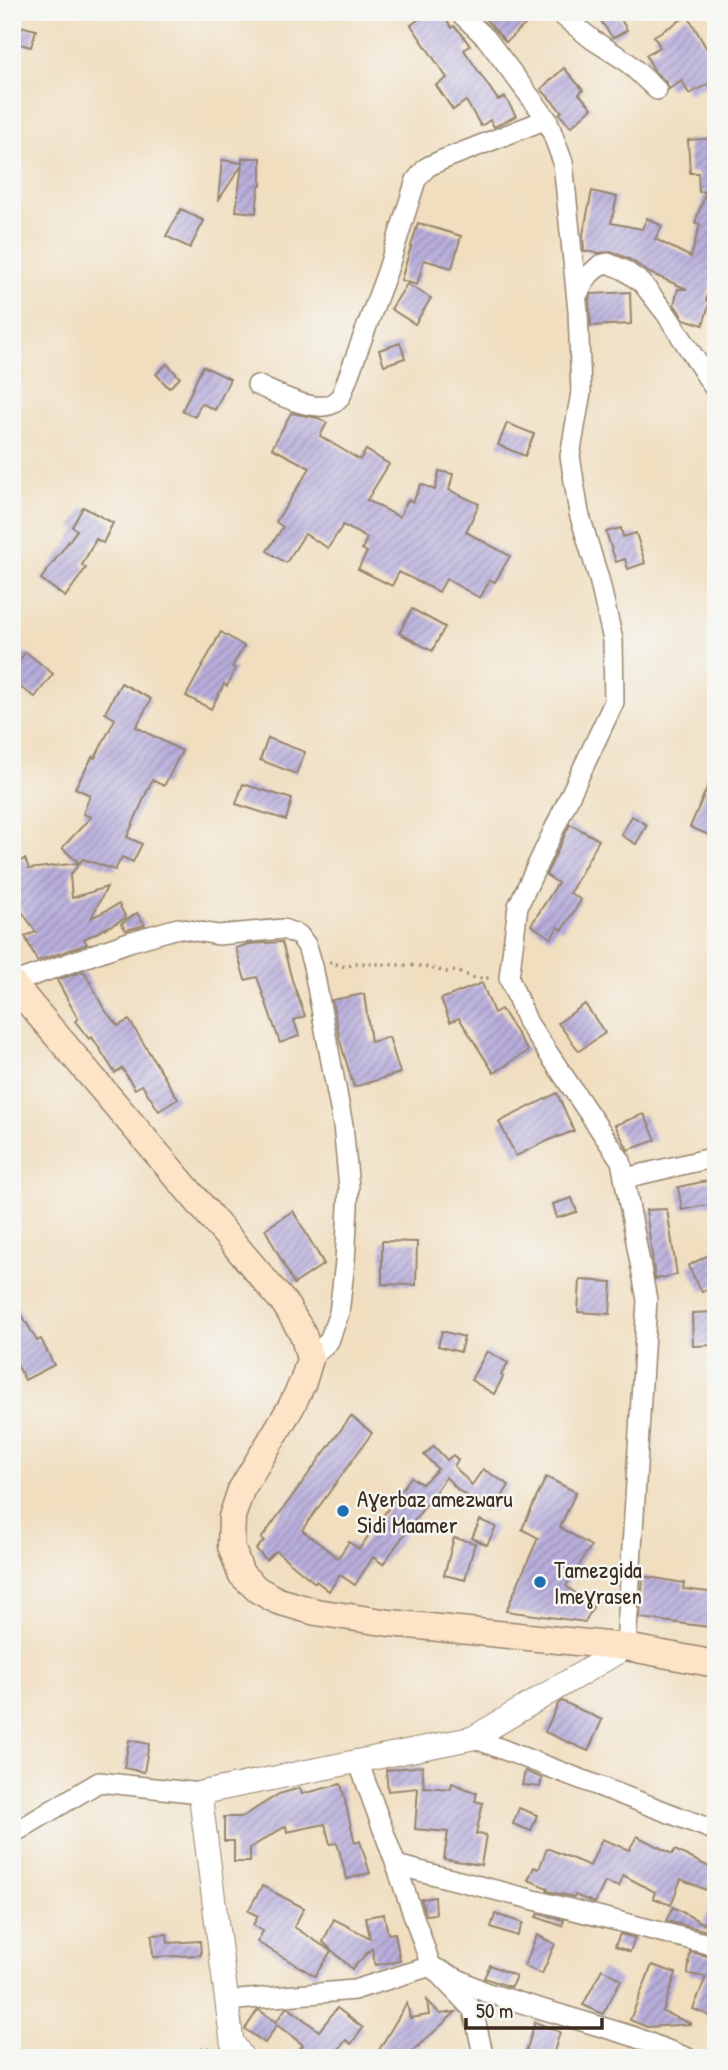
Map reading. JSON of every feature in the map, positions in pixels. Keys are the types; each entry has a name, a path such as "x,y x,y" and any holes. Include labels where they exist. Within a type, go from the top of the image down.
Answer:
{"main road":[{"path":"12,983 285,1304 303,1334 310,1359 303,1382 241,1490 232,1517 230,1546 240,1574 258,1590 278,1601 316,1612 416,1626 626,1647 716,1664"}],"street":[{"path":"12,1834 99,1782 200,1793 473,1738 626,1647 647,1300 621,1161 528,1023 509,978 518,906 614,702 613,639 599,579 579,513 570,457 580,392 576,295 563,162 547,119 486,38 460,12"},
{"path":"558,12 593,40 626,61 657,90"},
{"path":"257,385 296,401 316,405 331,404 341,396 387,272 416,180 427,167 442,160 547,119"},
{"path":"576,295 589,275 600,265 608,263 624,270 642,283 716,391"},
{"path":"12,983 129,942 178,928 218,935 283,929 299,934 307,946 310,958 343,1125 349,1188 339,1313 329,1341 310,1359"},
{"path":"625,1178 716,1157"},
{"path":"473,1738 716,1831"},
{"path":"358,1762 431,1966 472,2010 484,2058"},
{"path":"200,1793 227,2001 238,2050"},
{"path":"396,1865 716,1946"},
{"path":"227,2001 354,1990 431,1966 485,1992 632,2036 688,2058"}],"path":[{"path":"310,958 346,967 357,963 422,966 446,972 456,971 475,978 509,978"},
{"path":"160,2058 238,2050"}],"building":[{"path":"429,12 441,12 452,28 454,26 461,33 470,46 464,50 498,100 505,97 516,116 494,127 490,120 481,126 466,101 453,110 436,85 447,78 411,25"},
{"path":"479,12 539,12 506,42"},
{"path":"617,12 627,30 613,38 600,20"},
{"path":"688,16 716,65 716,90 710,83 689,94 682,81 669,89 646,55 660,47 654,36"},
{"path":"12,24 36,30 31,47 12,42"},
{"path":"564,68 583,90 579,94 592,108 571,127 559,114 562,112 541,89"},
{"path":"716,138 716,240 710,261 716,263 716,268 706,300 710,301 703,325 684,319 674,304 678,289 687,289 650,273 613,252 584,251 583,234 592,191 617,197 611,223 642,229 647,218 662,226 655,239 691,257 700,224 695,223 706,191 699,192 698,173 690,173 688,140"},
{"path":"242,158 261,158 261,186 256,213 236,211 242,165 218,201 222,160 242,163"},
{"path":"181,209 204,221 190,248 166,236"},
{"path":"418,223 461,236 452,268 424,260 417,285 401,280"},
{"path":"407,284 431,298 415,324 391,309"},
{"path":"630,292 631,324 591,326 589,299 592,294"},
{"path":"400,343 405,358 384,365 379,350"},
{"path":"167,364 180,378 169,388 156,374"},
{"path":"203,366 230,379 215,410 201,403 195,417 182,411"},
{"path":"291,413 318,418 327,423 320,436 360,460 366,450 389,464 367,500 399,517 408,500 413,502 421,484 435,490 439,471 453,474 449,490 479,504 466,532 510,556 495,582 490,580 480,598 446,579 439,592 399,572 392,586 358,569 367,552 362,549 367,538 343,525 328,548 305,534 286,563 267,551 283,527 276,522 310,468 272,448"},
{"path":"507,423 534,434 525,456 498,445"},
{"path":"83,507 113,523 103,543 96,539 82,565 86,568 65,597 41,579 77,530 72,527"},
{"path":"621,528 623,537 636,533 645,563 628,569 625,559 616,562 606,532"},
{"path":"412,609 445,627 432,651 399,633"},
{"path":"221,632 244,646 232,667 236,669 227,686 224,684 211,709 186,696"},
{"path":"26,652 53,674 35,697 12,682 12,670"},
{"path":"121,683 151,699 136,727 182,751 164,786 152,780 127,837 142,844 133,862 122,857 115,870 83,859 70,875 72,898 107,887 91,918 119,904 126,918 84,939 87,944 37,961 25,936 36,932 12,897 12,864 25,859 29,869 79,863 62,848 91,817 83,814 90,795 75,788 93,756 95,758 115,719 105,713"},
{"path":"268,738 305,752 296,774 260,760"},
{"path":"716,767 716,838 690,827"},
{"path":"243,784 292,799 286,820 236,804"},
{"path":"632,816 647,825 636,844 621,835"},
{"path":"570,824 599,840 570,893 581,900 562,930 558,927 551,938 531,925 558,883 546,875"},
{"path":"137,913 145,925 126,930 121,924"},
{"path":"282,942 305,1016 294,1020 299,1036 280,1043 257,977 245,980 236,948 249,944"},
{"path":"84,971 104,1009 118,1026 129,1020 178,1099 159,1111 142,1085 135,1089 122,1068 115,1073 92,1037 89,1039 75,1021 78,1019 57,980"},
{"path":"482,983 494,1013 501,1009 528,1051 494,1073 459,1018 450,1022 441,999"},
{"path":"364,994 371,1042 389,1037 400,1073 354,1087 340,1041 332,1000"},
{"path":"585,1004 605,1033 579,1051 558,1023"},
{"path":"557,1093 574,1131 516,1156 499,1122"},
{"path":"644,1114 656,1140 628,1150 615,1125"},
{"path":"716,1179 716,1203 682,1210 678,1187"},
{"path":"572,1198 577,1212 557,1218 553,1204"},
{"path":"667,1209 677,1275 655,1279 646,1210"},
{"path":"293,1211 324,1264 294,1284 265,1229"},
{"path":"382,1241 417,1242 416,1285 382,1284"},
{"path":"716,1251 716,1284 702,1292 688,1266"},
{"path":"580,1280 612,1282 610,1314 578,1312"},
{"path":"12,1298 37,1341 41,1339 54,1365 25,1380 12,1355"},
{"path":"716,1312 716,1345 693,1346 692,1313"},
{"path":"442,1331 464,1337 460,1352 438,1346"},
{"path":"487,1351 508,1363 494,1394 471,1380"},
{"path":"351,1416 372,1433 302,1530 338,1558 349,1542 359,1549 411,1477 422,1484 438,1469 424,1455 434,1446 447,1460 453,1455 458,1460 454,1466 472,1485 483,1469 509,1485 493,1512 458,1490 446,1477 383,1564 373,1557 355,1585 340,1575 329,1591 276,1551 266,1560 256,1549"},
{"path":"546,1477 576,1492 560,1527 591,1546 566,1586 593,1607 585,1622 506,1611 538,1538 522,1529"},
{"path":"480,1520 496,1527 487,1545 472,1538"},
{"path":"454,1538 475,1543 465,1580 444,1575"},
{"path":"643,1576 684,1583 683,1589 716,1593 716,1628 640,1618"},
{"path":"562,1701 602,1720 588,1751 545,1732"},
{"path":"129,1740 149,1744 144,1772 124,1768"},
{"path":"422,1766 424,1787 451,1789 452,1783 477,1793 475,1801 483,1803 476,1834 486,1835 481,1865 444,1859 448,1832 415,1829 418,1788 388,1791 386,1770"},
{"path":"525,1771 542,1778 540,1787 522,1785"},
{"path":"341,1784 355,1843 360,1841 370,1873 347,1879 337,1843 330,1844 325,1824 287,1832 286,1826 250,1848 250,1862 234,1862 234,1841 224,1841 224,1817 242,1817 279,1794 300,1788 302,1794"},
{"path":"519,1808 537,1815 531,1831 513,1824"},
{"path":"637,1836 672,1854 675,1850 715,1870 706,1890 681,1879 671,1905 653,1898 655,1892 623,1875 619,1887 605,1882 595,1903 575,1895 574,1897 547,1891 548,1888 528,1880 534,1867 539,1869 547,1848 590,1866 602,1839 629,1850"},
{"path":"262,1886 304,1908 294,1927 331,1951 315,1976 257,1942 263,1931 253,1925 258,1916 248,1911"},
{"path":"435,1897 436,1914 426,1915 421,1899"},
{"path":"712,1897 716,1897 716,1933 666,1921 673,1907 704,1924"},
{"path":"384,1914 388,1934 395,1933 400,1961 375,1965 372,1948 352,1969 323,1942 334,1919 370,1938 366,1917"},
{"path":"495,1914 523,1923 517,1936 491,1927"},
{"path":"538,1914 564,1920 562,1926 536,1917"},
{"path":"167,1934 168,1943 200,1941 201,1955 153,1957 152,1935"},
{"path":"620,1934 635,1938 630,1952 615,1946"},
{"path":"537,1935 555,1944 542,1974 524,1966"},
{"path":"690,1952 716,1958 716,2018 693,2009 706,1977 688,1974"},
{"path":"490,1965 516,1976 511,1987 484,1978"},
{"path":"652,1965 676,1973 663,2012 692,2024 647,2027 630,2020"},
{"path":"602,1969 621,1980 603,2014 583,2005"},
{"path":"427,2000 440,2014 456,2012 405,2058 374,2058 407,2003 410,2018 429,2015"},
{"path":"286,2008 319,2031 337,2008 363,2028 351,2044 346,2040 332,2058 292,2058 303,2045 277,2025 265,2043 245,2029 257,2011 276,2022"},
{"path":"535,2022 560,2032 552,2058 524,2058"}],"place":[{"name":"Aɣerbaz amezwaru Sidi Maamer","path":"343,1511"},
{"name":"Tamezgida Imeɣrasen","path":"540,1582"}]}
